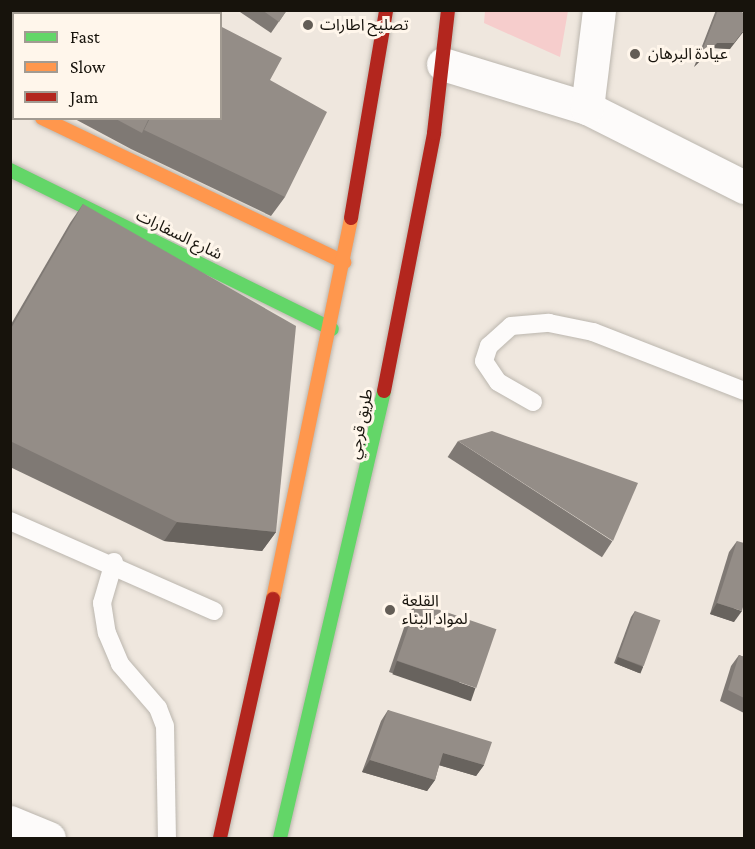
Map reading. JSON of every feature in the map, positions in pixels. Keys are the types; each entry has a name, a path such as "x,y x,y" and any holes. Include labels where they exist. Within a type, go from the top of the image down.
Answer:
{"main road":[{"path":"220,838 332,329 386,10"},
{"name":"طريق قرجي","path":"280,838 366,486 443,64 448,10"},
{"path":"46,120 344,262"},
{"name":"شارع السفارات","path":"10,170 332,329"}],"street":[{"path":"587,108 599,10"},
{"path":"443,64 587,108 744,187"},
{"path":"10,822 49,838"}],"lane":[{"path":"533,402 498,382 484,361 489,346 511,326 549,323 593,332 744,391"},
{"path":"10,520 114,562 214,612"},
{"path":"114,562 102,603 107,633 120,664 158,708 165,726 167,838"}],"shaded area":[{"path":"485,11 568,11 560,57 484,23"}],"building":[{"path":"10,10 74,10 74,12 12,12 12,34 10,33"},
{"path":"87,10 202,10 202,12 87,12"},
{"path":"262,10 287,10 279,22"},
{"path":"718,10 737,10 744,13 744,30 734,43 717,43 698,61"},
{"path":"222,27 282,58 270,80 327,112 285,197 144,130 149,120 222,120"},
{"path":"118,120 148,120 142,133"},
{"path":"83,204 296,326 276,532 177,522 10,441 10,330"},
{"path":"492,431 638,483 613,541 458,441"},
{"path":"737,541 744,543 742,611 717,603"},
{"path":"417,602 496,629 476,688 397,661"},
{"path":"635,611 660,620 644,666 618,657"},
{"path":"739,655 744,657 744,698 728,690"},
{"path":"388,710 492,742 484,765 443,753 435,780 370,760"}],"traffic: fast":[{"path":"10,170 332,329"},
{"path":"280,838 384,391"}],"traffic: slow":[{"path":"46,120 344,262"},
{"path":"273,599 351,218"}],"traffic: jam":[{"path":"351,218 386,10"},
{"path":"384,391 434,133 448,10"},
{"path":"220,838 273,599"}],"place":[{"name":"تصليح اطارات","path":"308,25"},
{"name":"عيادة البرهان","path":"635,54"},
{"name":"القلعة لمواد البناء","path":"390,610"}]}
